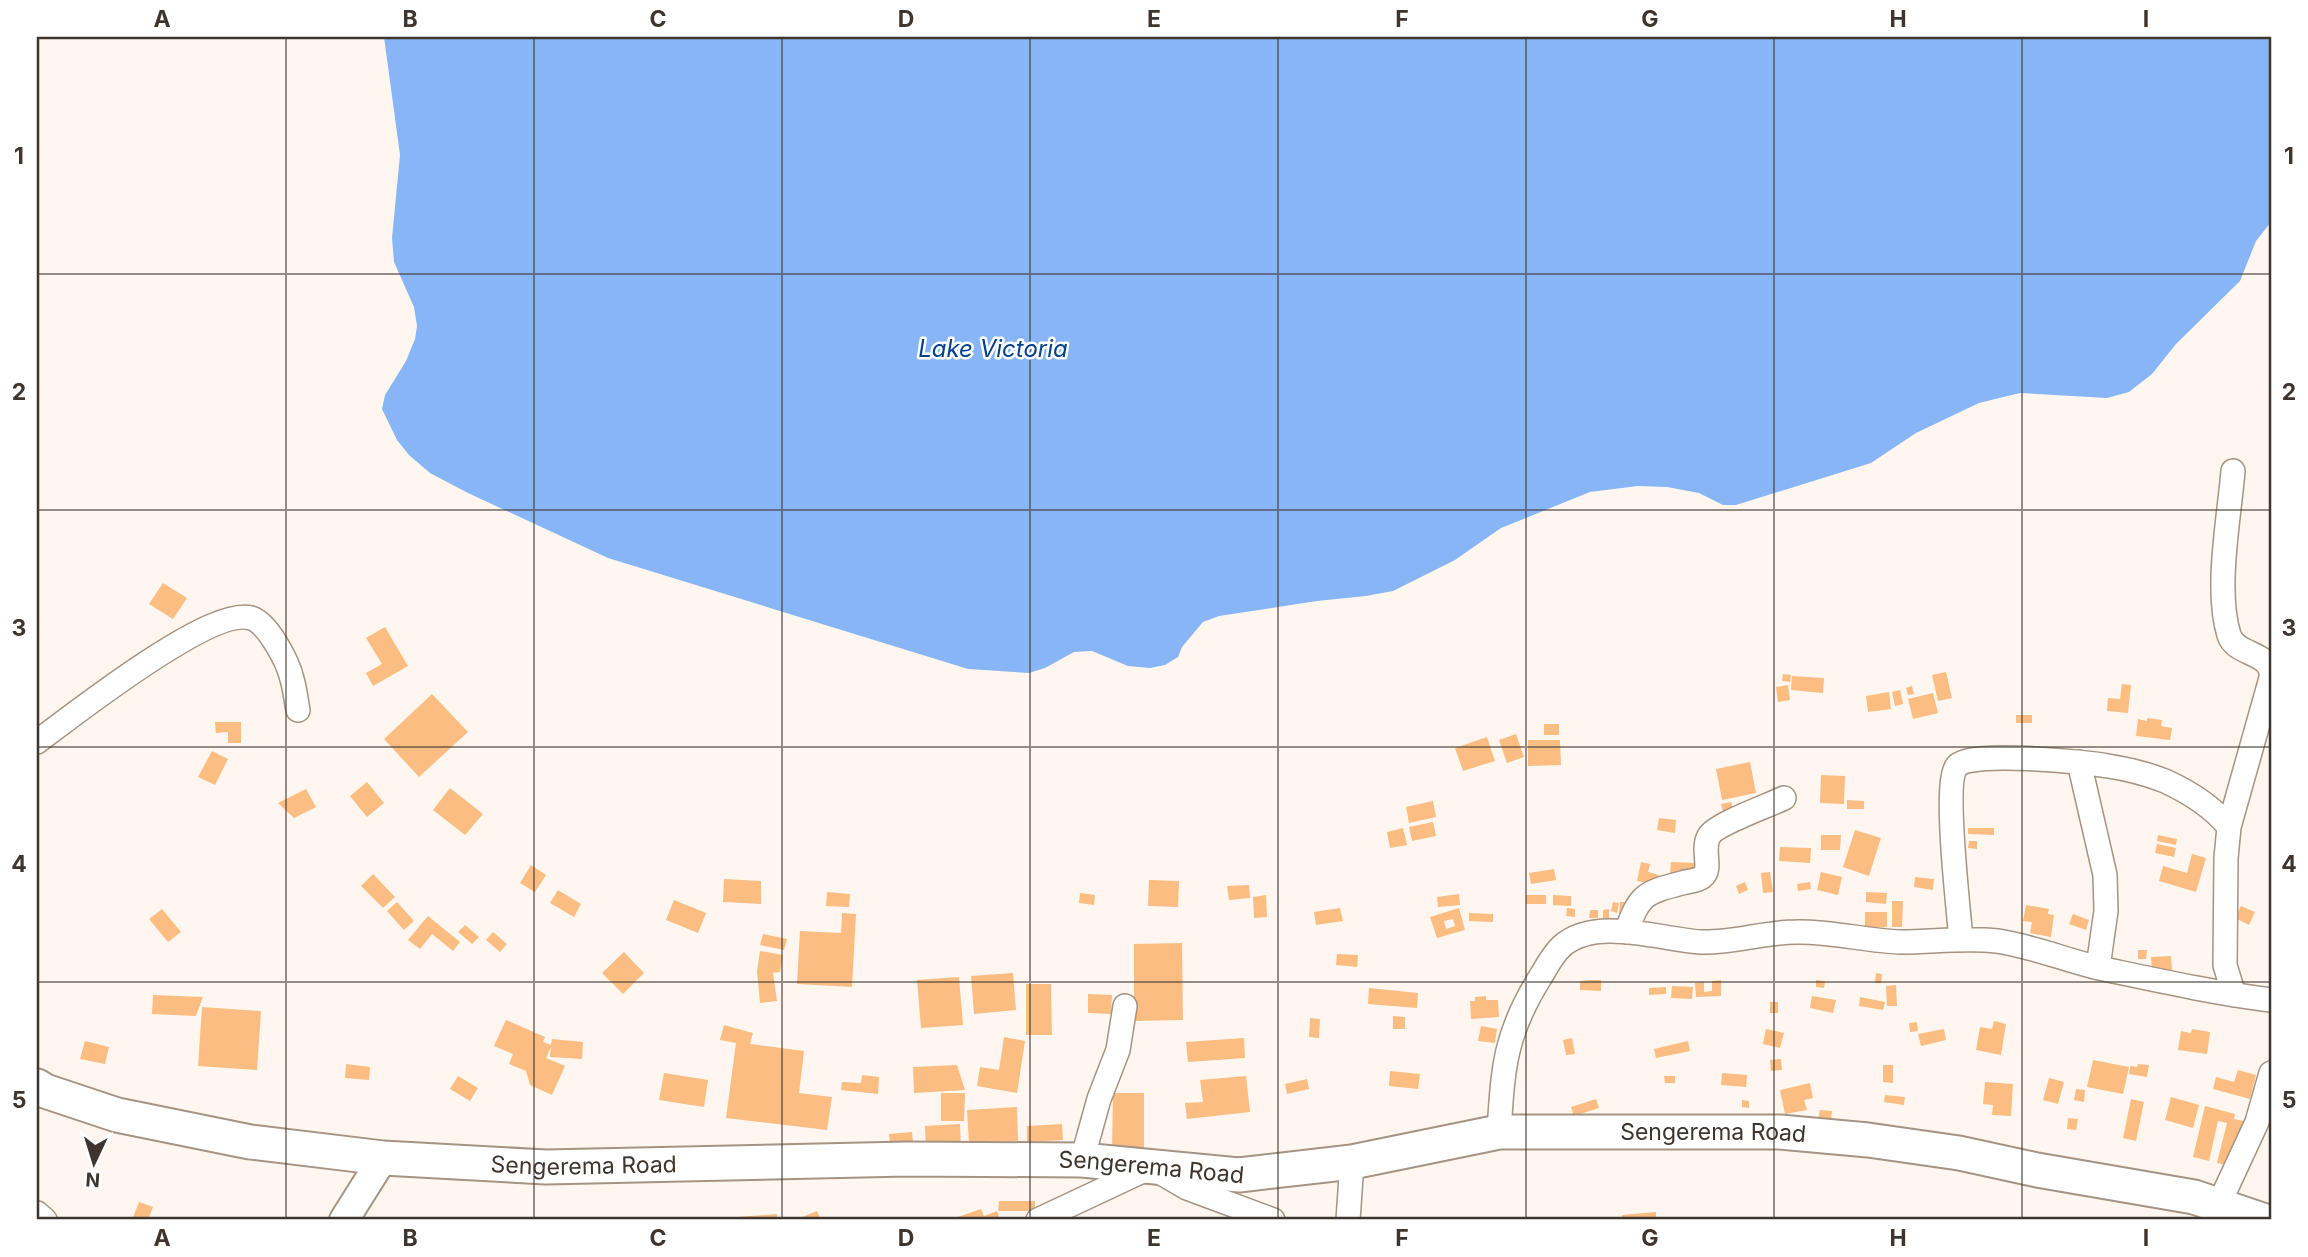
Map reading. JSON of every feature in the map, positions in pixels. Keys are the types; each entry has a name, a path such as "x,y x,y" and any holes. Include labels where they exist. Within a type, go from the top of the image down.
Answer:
{"main road":[{"name":"Sengerema Road","path":"37,1086 117,1115 250,1142 383,1158 546,1167 907,1159 1082,1160 1239,1175 1352,1162 1499,1132 1780,1132 1868,1140 1959,1153 2037,1170 2194,1196 2262,1220"}],"street":[{"path":"2233,471 2223,591 2229,634 2234,644 2264,661 2270,667 2271,676 2229,827 2226,858 2225,965 2234,995"},
{"path":"37,742 183,640 227,619 251,618 268,631 292,677 298,710"},
{"path":"1961,940 1952,821 1952,779 1956,766 1966,759 2079,762 2142,773 2193,795 2220,816 2229,827"},
{"path":"2079,762 2105,875 2106,911 2098,967"},
{"path":"1626,932 1635,908 1644,896 1652,891 1701,879 1708,866 1704,853 1710,833 1720,825 1784,798"},
{"path":"1499,1132 1505,1059 1514,1025 1545,969 1563,945 1581,935 1626,932 1716,942 1796,932 1899,942 1996,941 2098,967 2271,1000"},
{"path":"1082,1160 1095,1111 1118,1050 1125,1006"},
{"path":"2219,1204 2257,1122 2271,1073"},
{"path":"344,1220 383,1158"},
{"path":"1348,1220 1352,1162"},
{"path":"1038,1220 1151,1167 1187,1188 1273,1220"},
{"path":"37,1213 45,1220"}],"water":[{"name":"Lake Victoria","path":"384,37 2271,37 2271,222 2256,241 2240,281 2176,344 2152,374 2129,392 2107,398 2020,393 1979,403 1916,433 1871,463 1736,505 1723,505 1699,493 1667,487 1638,486 1590,492 1501,528 1455,560 1393,591 1219,616 1203,622 1182,647 1178,657 1165,665 1150,668 1128,666 1092,651 1074,652 1045,668 1029,673 968,669 608,558 468,493 430,473 409,455 397,440 382,409 385,395 406,361 417,326 414,307 394,262 392,238 400,155"}],"building":[{"path":"163,583 187,598 173,619 149,604"},
{"path":"385,627 408,666 373,686 366,673 382,664 366,638"},
{"path":"1946,672 1952,698 1938,701 1932,675"},
{"path":"1783,674 1791,675 1790,682 1782,681"},
{"path":"1792,676 1824,678 1823,693 1791,690"},
{"path":"2122,684 2131,685 2128,713 2107,711 2108,698 2120,699"},
{"path":"1788,685 1790,700 1778,702 1776,687"},
{"path":"1912,686 1914,694 1908,695 1906,688"},
{"path":"1900,690 1903,704 1895,706 1892,692"},
{"path":"1889,692 1891,709 1868,712 1866,696"},
{"path":"1933,693 1938,713 1913,719 1908,699"},
{"path":"432,694 468,732 419,777 384,739"},
{"path":"2016,715 2032,715 2032,723 2016,723"},
{"path":"2147,718 2162,720 2161,726 2172,728 2170,740 2136,736 2138,719 2147,721"},
{"path":"215,722 241,722 241,743 228,743 228,732 216,733"},
{"path":"1544,724 1559,724 1559,735 1544,735"},
{"path":"1516,734 1524,757 1507,763 1499,740"},
{"path":"1487,737 1495,761 1463,771 1455,748"},
{"path":"1528,740 1560,740 1561,765 1528,766"},
{"path":"212,751 228,759 215,785 198,777"},
{"path":"1750,762 1756,793 1722,800 1716,769"},
{"path":"1821,775 1845,776 1844,804 1820,803"},
{"path":"367,782 384,803 367,817 350,796"},
{"path":"450,788 483,814 465,835 433,810"},
{"path":"306,789 316,807 294,818 278,803"},
{"path":"1847,800 1864,801 1864,809 1847,809"},
{"path":"1433,801 1436,817 1409,823 1406,807"},
{"path":"1731,802 1735,815 1725,818 1721,804"},
{"path":"1659,818 1676,820 1675,833 1657,830"},
{"path":"1433,822 1436,836 1412,841 1409,827"},
{"path":"1403,828 1407,845 1390,848 1387,832"},
{"path":"1968,828 1994,828 1994,835 1968,834"},
{"path":"1855,830 1881,838 1869,876 1843,867"},
{"path":"1821,835 1841,835 1840,850 1821,850"},
{"path":"2158,835 2177,839 2176,845 2157,841"},
{"path":"1969,841 1977,841 1977,849 1968,848"},
{"path":"2157,844 2176,848 2174,857 2155,853"},
{"path":"1780,847 1811,848 1810,863 1779,861"},
{"path":"2192,854 2206,858 2196,892 2159,881 2163,866 2187,873"},
{"path":"1641,862 1650,864 1648,872 1659,875 1657,885 1637,881"},
{"path":"1671,862 1696,863 1695,875 1670,873"},
{"path":"531,865 546,875 535,892 520,883"},
{"path":"1554,869 1556,880 1531,884 1529,873"},
{"path":"1770,872 1773,892 1763,893 1761,873"},
{"path":"1821,872 1842,877 1838,895 1817,890"},
{"path":"373,874 395,897 383,908 361,886"},
{"path":"1915,877 1934,879 1933,890 1914,887"},
{"path":"724,879 761,881 761,904 723,902"},
{"path":"1149,880 1179,881 1178,907 1148,906"},
{"path":"1745,882 1748,890 1739,894 1736,886"},
{"path":"1810,882 1811,889 1798,891 1797,884"},
{"path":"1249,885 1250,898 1229,900 1227,886"},
{"path":"558,890 581,904 574,917 550,903"},
{"path":"827,892 850,894 849,907 826,906"},
{"path":"1866,892 1887,893 1886,904 1866,902"},
{"path":"1080,893 1095,895 1094,905 1079,903"},
{"path":"1459,894 1460,905 1438,907 1437,897"},
{"path":"1266,895 1267,917 1254,918 1253,897"},
{"path":"1526,895 1546,895 1546,904 1526,904"},
{"path":"1553,895 1571,896 1571,906 1553,905"},
{"path":"674,900 706,913 698,933 666,920"},
{"path":"1892,901 1903,901 1902,927 1892,927"},
{"path":"397,902 414,921 404,930 387,911"},
{"path":"1613,902 1619,903 1617,913 1611,911"},
{"path":"1620,902 1626,902 1625,915 1619,914"},
{"path":"2026,905 2049,909 2048,914 2054,915 2051,937 2030,933 2032,922 2023,921"},
{"path":"2241,906 2255,912 2249,925 2235,918"},
{"path":"1340,908 1343,921 1316,925 1314,912"},
{"path":"1459,908 1465,930 1437,938 1430,917","holes":["1453,919 1455,926 1446,929 1444,921"]},
{"path":"1567,908 1575,909 1575,917 1566,916"},
{"path":"162,909 181,932 168,942 149,919"},
{"path":"1609,909 1609,918 1603,918 1603,910"},
{"path":"1590,910 1598,910 1598,918 1589,918"},
{"path":"1865,912 1887,912 1887,927 1865,928"},
{"path":"842,913 856,914 852,987 797,984 800,931 841,933"},
{"path":"1469,913 1493,914 1493,922 1469,921"},
{"path":"2073,914 2089,920 2086,930 2069,924"},
{"path":"428,916 460,942 453,951 432,934 420,949 408,940"},
{"path":"465,925 479,937 472,944 458,932"},
{"path":"493,932 507,944 500,952 486,940"},
{"path":"763,934 787,939 784,950 760,945"},
{"path":"1182,943 1183,1020 1134,1021 1134,944"},
{"path":"2138,950 2147,950 2146,959 2138,959"},
{"path":"760,951 783,955 780,972 773,973 777,1001 760,1003 757,971"},
{"path":"624,952 644,973 623,994 602,973"},
{"path":"1337,954 1358,955 1357,967 1336,965"},
{"path":"2171,956 2172,970 2152,972 2151,957"},
{"path":"1013,973 1016,1010 974,1014 971,976"},
{"path":"1876,973 1882,974 1881,983 1875,983"},
{"path":"959,977 963,1025 921,1028 917,980"},
{"path":"1601,980 1601,991 1580,990 1580,981"},
{"path":"1721,980 1721,996 1696,997 1695,983 1704,982 1704,992 1712,991 1712,981"},
{"path":"1816,980 1825,981 1824,988 1816,987"},
{"path":"1026,984 1051,984 1052,1035 1026,1035"},
{"path":"1896,985 1897,1006 1887,1006 1886,986"},
{"path":"1672,986 1693,987 1692,999 1671,998"},
{"path":"1666,987 1666,994 1649,995 1649,988"},
{"path":"1369,988 1418,993 1417,1008 1368,1004"},
{"path":"1088,994 1112,995 1111,1014 1088,1013"},
{"path":"153,995 203,997 196,1016 152,1014"},
{"path":"1486,996 1486,1000 1498,1000 1499,1017 1471,1019 1470,1001 1475,1001 1475,997"},
{"path":"1812,996 1836,1000 1833,1013 1810,1008"},
{"path":"1860,997 1885,1002 1883,1010 1859,1006"},
{"path":"1770,1002 1778,1002 1778,1013 1770,1013"},
{"path":"202,1007 261,1011 257,1070 198,1066"},
{"path":"1393,1016 1405,1017 1405,1029 1393,1029"},
{"path":"1310,1018 1320,1019 1319,1038 1309,1037"},
{"path":"506,1020 545,1037 543,1042 551,1045 552,1039 583,1042 582,1059 550,1057 551,1047 546,1058 565,1066 552,1095 530,1085 526,1071 509,1064 513,1054 494,1046"},
{"path":"1994,1021 2006,1024 2001,1055 1976,1050 1980,1027 1992,1029"},
{"path":"1917,1022 1918,1031 1910,1032 1909,1023"},
{"path":"724,1025 753,1033 750,1044 804,1051 799,1093 832,1097 827,1130 726,1118 736,1043 720,1040"},
{"path":"1481,1026 1497,1029 1495,1043 1478,1041"},
{"path":"1766,1029 1784,1033 1780,1048 1763,1044"},
{"path":"1944,1029 1946,1040 1921,1046 1918,1034"},
{"path":"2192,1029 2210,1032 2207,1054 2178,1050 2181,1031 2191,1033"},
{"path":"1004,1037 1025,1041 1017,1093 977,1086 980,1067 999,1070"},
{"path":"1244,1038 1245,1058 1188,1062 1186,1042"},
{"path":"1572,1038 1575,1054 1566,1055 1563,1040"},
{"path":"85,1041 109,1047 105,1064 80,1059"},
{"path":"1688,1041 1690,1051 1656,1058 1654,1049"},
{"path":"1781,1059 1782,1070 1771,1071 1770,1060"},
{"path":"2093,1060 2129,1067 2123,1094 2087,1087"},
{"path":"346,1064 370,1067 369,1080 345,1078"},
{"path":"2138,1064 2149,1065 2147,1077 2129,1074 2130,1066 2137,1067"},
{"path":"957,1065 965,1090 914,1093 913,1067"},
{"path":"1883,1065 1893,1065 1893,1083 1883,1082"},
{"path":"2238,1070 2256,1075 2250,1099 2213,1089 2216,1077 2234,1082"},
{"path":"1390,1071 1420,1074 1418,1089 1389,1086"},
{"path":"664,1073 708,1080 704,1107 659,1100"},
{"path":"1722,1073 1747,1075 1746,1087 1721,1085"},
{"path":"862,1075 879,1077 878,1094 841,1090 842,1082 861,1083"},
{"path":"458,1076 478,1088 470,1101 450,1089"},
{"path":"1246,1076 1250,1112 1187,1119 1185,1103 1203,1102 1200,1080"},
{"path":"1664,1076 1675,1076 1675,1083 1665,1083"},
{"path":"2049,1078 2064,1082 2058,1104 2043,1100"},
{"path":"1307,1079 1309,1089 1287,1094 1285,1084"},
{"path":"1985,1082 2013,1084 2011,1116 1992,1115 1993,1105 1983,1104"},
{"path":"1810,1083 1813,1098 1804,1100 1807,1110 1785,1114 1780,1090"},
{"path":"2076,1089 2085,1090 2084,1102 2074,1100"},
{"path":"941,1093 965,1093 964,1121 941,1121"},
{"path":"1113,1093 1144,1093 1144,1151 1112,1151"},
{"path":"1885,1095 1905,1097 1904,1105 1884,1102"},
{"path":"2171,1097 2199,1105 2193,1128 2165,1120"},
{"path":"1596,1099 1599,1108 1574,1116 1571,1107"},
{"path":"2131,1099 2144,1102 2136,1141 2123,1138"},
{"path":"1742,1100 1749,1101 1749,1108 1742,1107"},
{"path":"2205,1106 2235,1114 2234,1119 2243,1121 2232,1166 2217,1163 2227,1123 2218,1121 2209,1161 2193,1157"},
{"path":"1017,1107 1018,1141 969,1143 967,1110"},
{"path":"1820,1110 1832,1111 1830,1129 1811,1127 1813,1118 1818,1119"},
{"path":"2068,1118 2078,1119 2076,1130 2067,1129"},
{"path":"960,1124 961,1150 926,1151 925,1126"},
{"path":"1062,1124 1063,1140 1027,1142 1027,1126"},
{"path":"912,1132 913,1142 890,1144 889,1134"},
{"path":"999,1201 1035,1201 1035,1211 998,1211"},
{"path":"139,1202 153,1207 148,1220 132,1220"},
{"path":"981,1209 984,1216 997,1211 1000,1220 955,1218"},
{"path":"817,1211 821,1220 795,1220"},
{"path":"1656,1212 1656,1220 1622,1220 1622,1215"},
{"path":"777,1214 777,1220 737,1220 737,1217"}]}
